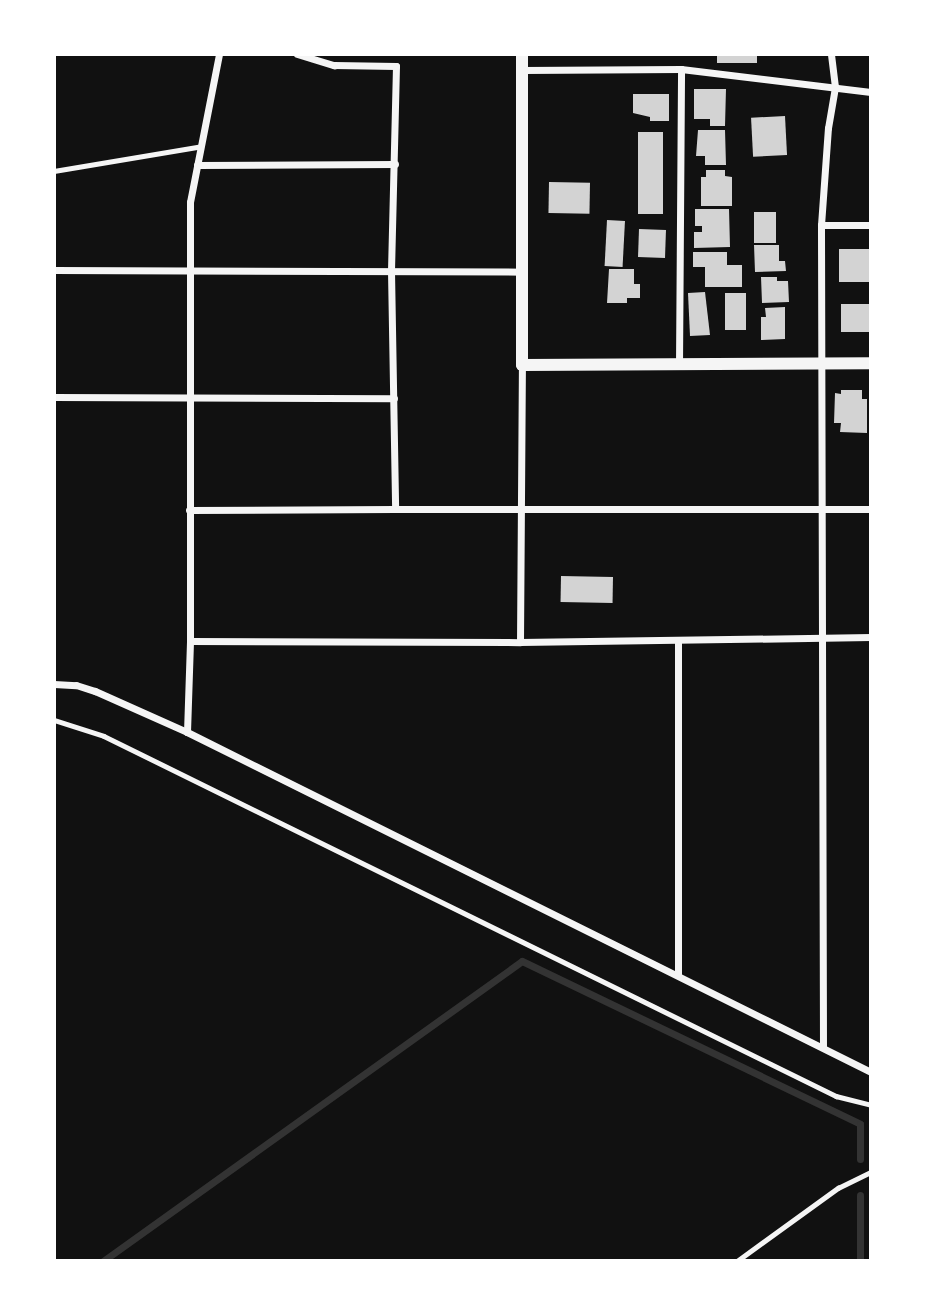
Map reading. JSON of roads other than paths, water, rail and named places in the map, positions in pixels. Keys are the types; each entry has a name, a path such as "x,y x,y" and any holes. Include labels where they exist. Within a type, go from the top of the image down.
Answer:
{"street":[{"path":"187,732 190,641 190,202 198,147 219,54"},
{"path":"297,54 334,65 396,66 391,271 396,509"},
{"path":"520,642 522,54"},
{"path":"823,1047 821,225 828,128 835,87 831,54"},
{"path":"523,70 681,69 871,92"},
{"path":"679,365 681,69"},
{"path":"197,165 395,164"},
{"path":"821,225 871,225"},
{"path":"54,270 523,272"},
{"path":"522,365 871,363"},
{"path":"54,397 394,398"},
{"path":"189,510 871,509"},
{"path":"190,641 520,642 871,637"},
{"path":"678,640 678,974"},
{"path":"54,684 76,685 96,691 187,732 871,1072"}],"lane":[{"path":"54,172 198,147"}],"waterway":[{"path":"103,1261 522,961 860,1124 860,1159"},
{"path":"860,1195 860,1261"}]}
